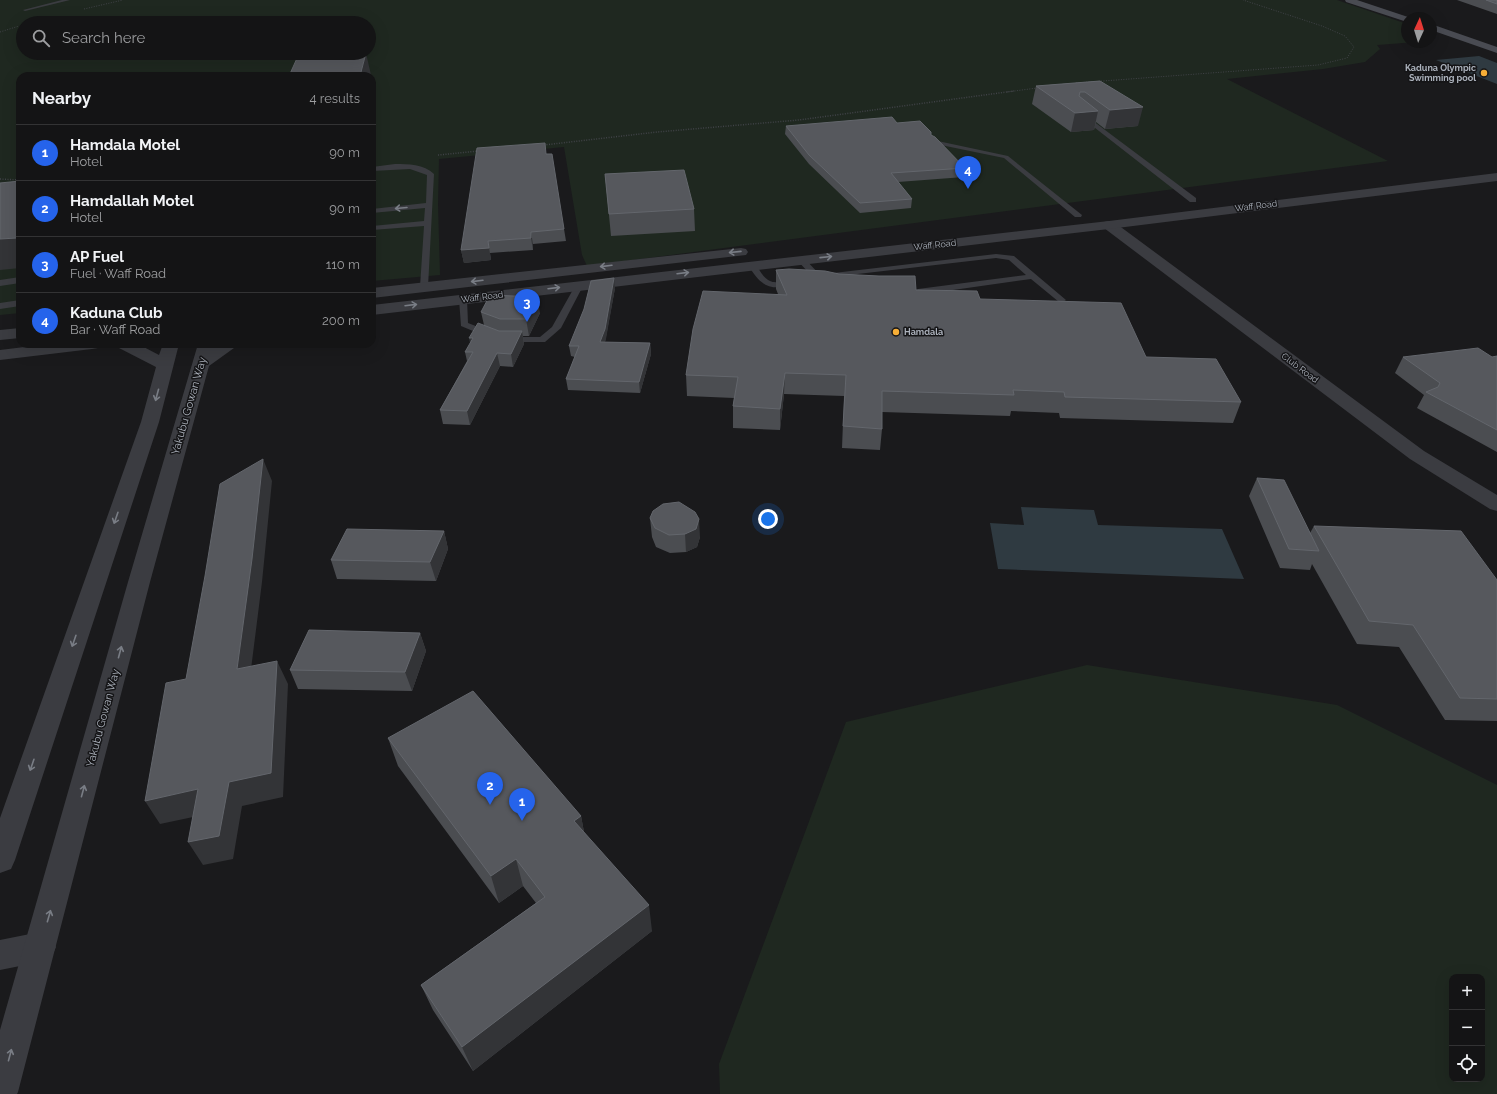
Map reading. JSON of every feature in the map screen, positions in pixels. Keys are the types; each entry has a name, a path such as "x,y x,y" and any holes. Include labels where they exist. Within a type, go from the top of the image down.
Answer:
{"main road":[{"path":"1349,0 1401,14"},
{"path":"1368,0 1401,13"},
{"path":"1437,23 1497,43"},
{"path":"1437,29 1497,50"}],"street":[{"name":"Waff Road","path":"376,310 1109,225 1497,177"},
{"path":"1170,203 1209,198"},
{"path":"1062,216 1093,212"},
{"name":"Club Road","path":"1109,225 1417,456 1497,504"},
{"name":"Waff Road","path":"376,293 753,250"},
{"path":"0,335 16,333"},
{"path":"0,355 59,348"},
{"path":"0,860 150,422 168,354 142,348"},
{"path":"203,354 218,348"},
{"name":"Yakubu Gowan Way","path":"0,1092 137,589 203,354"},
{"path":"0,955 40,947"}],"lane":[{"path":"25,10 68,0"},
{"path":"1078,113 1193,200"},
{"path":"933,142 1006,157 1078,214"},
{"path":"376,169 407,166 423,168 431,174 424,287"},
{"path":"376,211 429,206"},
{"path":"376,228 428,223"},
{"path":"752,265 762,281 770,285 778,286 818,277 996,256 1011,258 1062,300"},
{"path":"801,260 829,287"},
{"path":"910,292 926,292 1034,276"},
{"path":"0,283 16,281"},
{"path":"463,299 464,324 498,338 542,340 556,328 578,286"},
{"path":"0,306 16,304"}],"path":[{"path":"1071,83 1318,65 1347,58 1354,47 1345,36 1322,26 1243,0"},
{"path":"0,32 16,27"},
{"path":"543,145 657,132 799,120 1040,88"},
{"path":"434,155 481,151"},
{"path":"0,179 16,180"}],"shaded area":[{"path":"0,0 1337,0 1401,22 1401,43 1377,45 1380,49 1365,62 1323,69 1227,79 1388,161 587,266 582,255 564,147 439,159 438,204 440,275 376,281 376,72 16,72 16,313 0,315"},
{"name":"Kaduna Olympic Swimming pool","path":"1479,56 1497,63 1497,84 1436,60"},
{"path":"1021,507 1094,510 1098,525 1222,529 1244,579 998,569 990,523 1024,525"},
{"path":"1087,665 1337,705 1497,785 1497,1094 720,1094 719,1064 846,722"}],"building":[{"path":"1486,0 1497,0 1497,4"},
{"path":"296,60 364,60 361,72 291,72"},
{"path":"1100,81 1143,107 1110,110 1085,92 1080,92 1079,96 1098,111 1075,113 1036,86"},
{"path":"892,117 897,123 920,121 931,132 931,135 935,137 965,168 891,173 912,199 860,203 809,155 786,126"},
{"path":"545,143 546,154 552,154 564,229 531,232 531,238 488,241 489,248 461,250 477,148"},
{"path":"684,170 694,209 609,214 605,174"},
{"path":"16,181 16,238 0,239 0,183"},
{"path":"789,269 825,271 839,274 915,276 916,290 977,291 980,299 1121,303 1146,357 1216,359 1241,402 1065,397 1064,392 1013,390 1014,395 882,391 882,429 843,426 846,375 785,373 780,409 733,406 738,377 686,375 693,329 703,291 787,295 776,270"},
{"path":"614,278 605,329 600,342 650,343 639,382 566,379 579,346 569,346 584,309 591,281"},
{"path":"490,295 537,297 526,319 500,319 481,312"},
{"path":"478,323 499,331 522,331 511,354 497,353 467,411 440,410 473,352 465,352 473,338 469,338"},
{"path":"1478,348 1492,357 1497,356 1497,430 1426,392 1438,387 1440,383 1403,357"},
{"path":"263,459 252,559 237,669 277,661 271,773 229,782 219,836 188,842 198,789 145,801 166,683 186,679 220,484"},
{"path":"1257,478 1284,480 1319,551 1289,549"},
{"path":"679,502 695,512 699,519 696,529 685,534 669,535 655,528 650,518 653,511 663,504"},
{"path":"1314,526 1461,531 1497,580 1497,699 1460,698 1413,625 1369,621"},
{"path":"347,529 444,531 430,562 331,560"},
{"path":"309,630 420,633 405,672 290,670"},
{"path":"473,691 581,816 574,821 649,905 462,1047 421,985 545,897 516,859 491,876 388,738"}],"place":[{"name":"Kaduna Olympic Swimming pool","path":"1484,73"},
{"name":"Kaduna Club","path":"968,189"},
{"name":"AP Fuel","path":"527,322"},
{"name":"Hamdala","path":"896,332"},
{"name":"Hamdallah Motel","path":"490,805"},
{"name":"Hamdala Motel","path":"522,821"}]}
